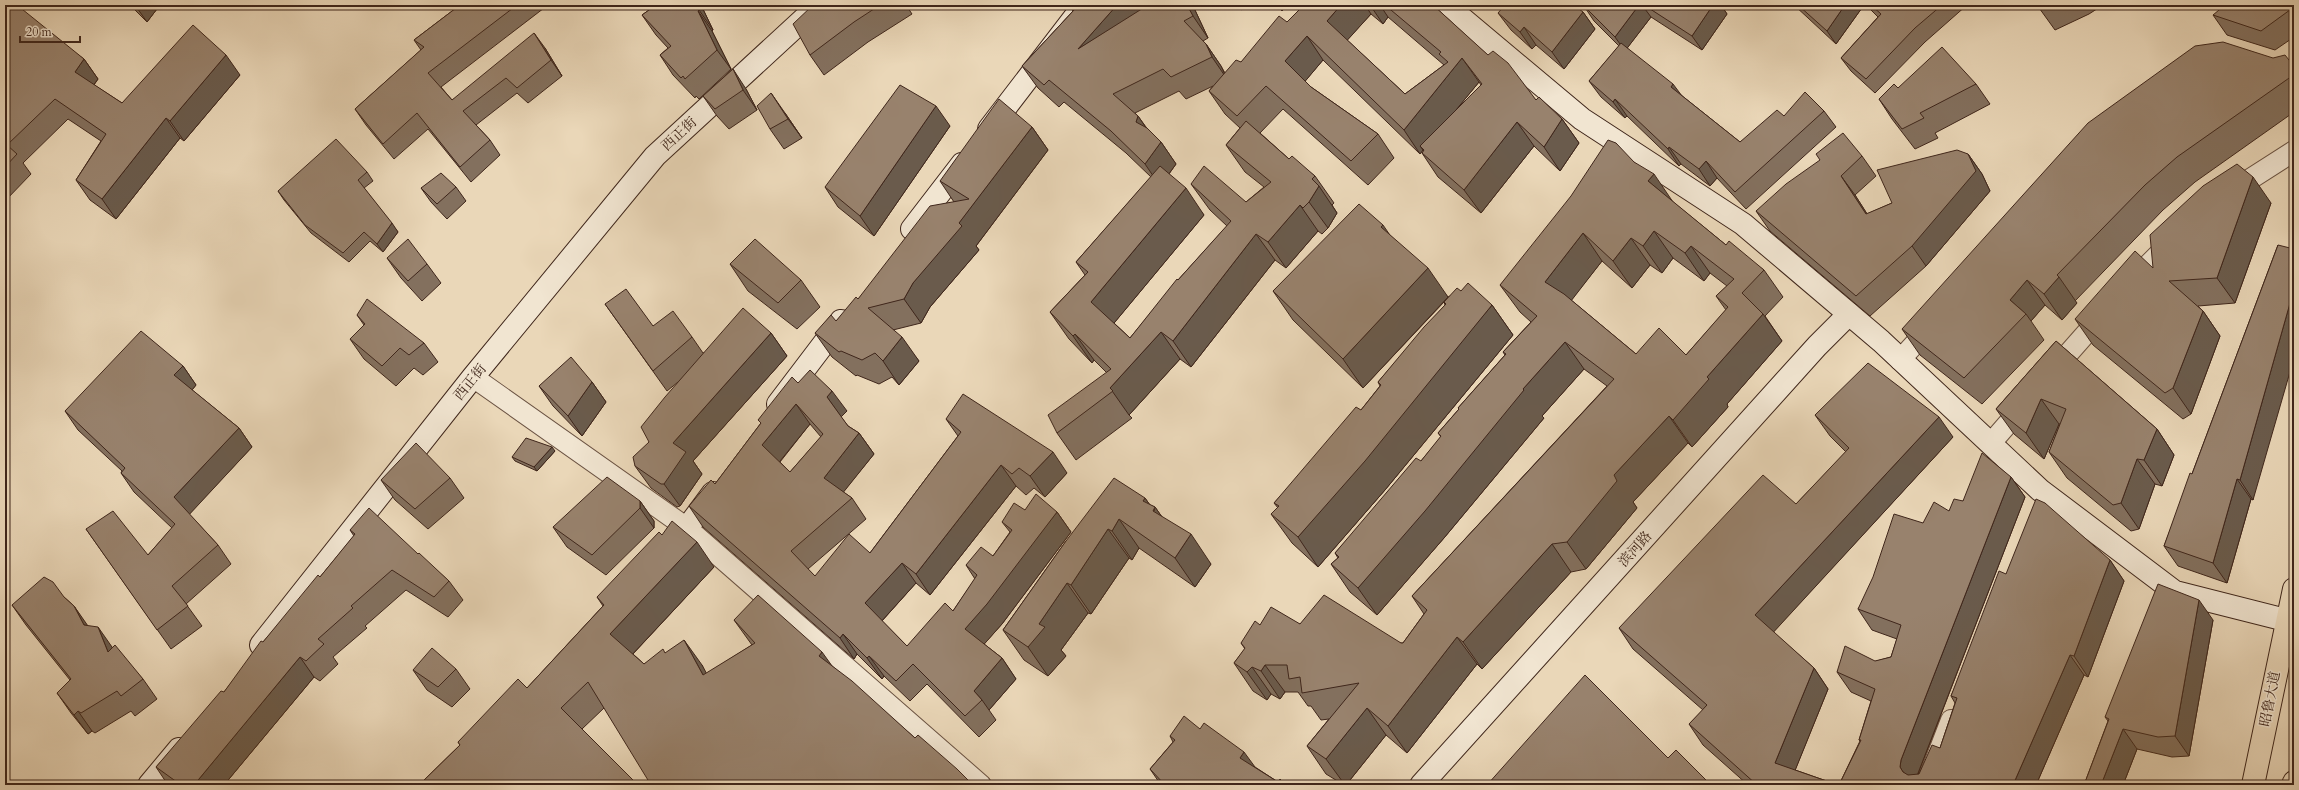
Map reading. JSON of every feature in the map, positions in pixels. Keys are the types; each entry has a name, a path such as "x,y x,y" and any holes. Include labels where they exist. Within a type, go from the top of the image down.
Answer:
{"highway":[{"name":"昭鲁大道","path":"2253,785 2286,620 2294,589"}],"street":[{"name":"西正街","path":"247,662 473,377 655,156 819,5"},
{"path":"900,245 1084,5"},
{"path":"1446,5 1582,119 1743,224 1849,314 1990,443 2037,498 2176,592 2286,620"},
{"path":"2214,202 2294,150"},
{"path":"1990,443 2150,262 2184,229"},
{"path":"764,422 851,308"},
{"path":"1900,360 1942,313"},
{"name":"滨河路","path":"1421,785 1817,346 1849,314"},
{"path":"473,377 687,528 981,785"},
{"path":"649,568 687,528 723,478"},
{"path":"1926,785 1957,704"},
{"path":"150,785 193,731"}],"building":[{"path":"5,5 17,5 84,59 75,72 122,103 193,25 226,55 170,121 166,118 102,199 76,180 106,134 55,99 7,145 17,154 5,167"},
{"path":"460,5 517,5 428,73 452,100 534,33 551,60 517,88 506,78 463,111 490,140 460,167 417,113 383,144 355,109 424,47 414,40"},
{"path":"656,5 697,5 698,11 717,50 685,79 683,76 681,78 660,55 671,46 642,15"},
{"path":"813,5 880,5 854,22 810,55 793,24"},
{"path":"1072,5 1117,5 1078,49 1148,5 1187,5 1193,16 1184,21 1206,44 1212,57 1171,77 1163,69 1113,94 1138,116 1136,122 1147,128 1161,142 1145,164 1111,131 1049,80 1044,85 1022,66 1074,10 1070,7"},
{"path":"1304,5 1341,5 1327,21 1405,94 1448,62 1439,54 1441,52 1385,5 1433,5 1488,55 1493,51 1508,63 1536,100 1539,97 1562,119 1544,147 1517,122 1464,190 1422,153 1424,150 1420,146 1482,84 1462,58 1404,130 1307,36 1285,61 1311,87 1378,134 1351,161 1266,86 1237,116 1209,91 1236,60 1241,62 1279,16 1287,22"},
{"path":"1505,5 1574,5 1583,12 1552,52 1524,27 1520,32 1498,13"},
{"path":"1639,5 1615,37 1584,6"},
{"path":"1644,5 1713,5 1692,36"},
{"path":"1798,5 1845,5 1827,31"},
{"path":"1871,5 1942,5 1915,28 1866,79 1841,58 1881,14"},
{"path":"2037,5 2051,5 2041,10"},
{"path":"2225,5 2294,5 2294,7 2261,31 2213,15"},
{"path":"2223,42 2273,58 2285,55 2293,65 2292,76 2177,157 2145,185 2057,275 2059,277 2044,294 2027,280 2010,300 2026,314 1964,378 1902,329 2088,123 2195,46"},
{"path":"1621,43 1673,84 1671,87 1740,142 1777,110 1784,116 1805,92 1824,111 1735,192 1706,161 1699,169 1669,147 1668,149 1615,99 1613,102 1589,81"},
{"path":"1942,47 1976,84 1920,113 1924,118 1902,129 1879,99 1894,84 1898,88"},
{"path":"733,69 743,90 715,109 703,96"},
{"path":"900,85 936,106 860,216 825,187"},
{"path":"771,93 788,119 770,129 757,106"},
{"path":"999,99 1032,127 959,223 962,226 913,283 904,299 868,308 902,337 883,361 875,353 862,360 841,351 839,352 815,333 831,315 836,321 856,297 858,299 930,206 969,199 940,181"},
{"path":"1246,121 1289,159 1292,156 1315,176 1312,179 1319,186 1309,202 1303,208 1300,205 1268,242 1256,234 1173,341 1161,332 1110,388 1113,391 1057,433 1048,415 1111,369 1075,334 1073,336 1050,312 1088,272 1076,262 1160,166 1186,188 1091,302 1130,338 1177,279 1178,280 1231,221 1191,184 1204,166 1246,202 1271,182 1226,145"},
{"path":"1843,133 1862,156 1841,176 1866,214 1892,203 1877,170 1957,150 1968,154 1976,171 1912,246 1856,296 1756,211 1786,184 1820,160 1816,154"},
{"path":"336,139 367,172 358,180 392,223 377,244 364,232 343,253 305,225 278,191"},
{"path":"1608,140 1616,143 1634,162 1654,174 1648,181 1726,245 1729,241 1764,270 1742,293 1763,314 1707,377 1709,379 1673,420 1669,416 1614,475 1617,481 1567,542 1552,544 1463,642 1457,637 1388,726 1367,708 1326,759 1307,746 1359,683 1302,693 1300,677 1289,679 1287,665 1265,665 1261,671 1252,667 1247,672 1234,663 1245,648 1241,643 1255,621 1260,625 1271,607 1300,624 1324,595 1403,643 1427,610 1412,596 1614,379 1565,342 1523,389 1524,390 1425,511 1358,588 1331,564 1339,557 1335,553 1416,458 1421,461 1441,436 1438,433 1459,409 1458,408 1506,354 1503,352 1537,316 1500,285 1571,196","holes":["1654,231 1685,253 1691,246 1734,279 1716,296 1728,307 1686,355 1659,328 1636,354 1564,294 1545,282 1583,233 1613,261 1631,238 1643,246"]},
{"path":"2237,164 2253,177 2217,278 2169,281 2203,311 2173,388 2165,393 2075,319 2135,251 2153,268 2150,235 2203,186"},
{"path":"441,173 456,187 437,204 421,188"},
{"path":"1359,204 1383,225 1381,227 1428,268 1343,359 1273,291"},
{"path":"408,239 427,264 408,281 387,258"},
{"path":"755,239 801,280 778,303 730,264"},
{"path":"2278,245 2294,249 2294,289 2240,480 2237,479 2213,563 2164,546 2190,473 2192,474"},
{"path":"1468,283 1492,305 1365,461 1298,537 1271,514 1279,506 1274,503 1356,407 1361,410 1381,385 1378,382 1424,327 1446,304 1444,302 1457,288 1461,291"},
{"path":"626,289 653,326 673,311 692,337 653,371 605,304"},
{"path":"367,299 424,343 409,355 400,348 382,366 350,339 365,324 357,315"},
{"path":"743,308 771,333 673,443 686,452 664,484 661,484 635,466 633,457 649,442 641,427 665,397"},
{"path":"141,331 183,366 174,375 239,428 174,497 218,545 172,586 188,606 157,630 86,529 113,511 148,555 175,524 121,473 125,468 65,411"},
{"path":"2056,341 2157,429 2144,460 2137,459 2121,503 2113,505 2049,452 2066,409 2041,399 2026,433 1996,409"},
{"path":"571,357 592,382 568,416 539,386"},
{"path":"1868,363 1939,417 1755,615 1814,668 1775,763 1838,785 1757,785 1689,724 1707,705 1619,628 1763,475 1796,504 1849,448 1815,415"},
{"path":"810,370 832,391 827,397 848,426 859,433 824,478 852,498 791,551 815,576 849,534 870,553 961,432 946,419 963,394 1053,452 1030,476 1019,468 1012,474 1001,465 916,574 902,563 865,603 907,646 945,603 953,611 977,575 966,565 981,547 993,556 1012,530 1002,522 1014,503 1025,510 1036,494 1057,512 987,604 965,629 1002,658 974,691 982,700 965,716 913,664 896,681 869,656 867,658 843,634 840,638 689,506 711,480 715,484 761,423 758,420 792,377 798,383","holes":["796,404 823,434 790,472 762,445"]},
{"path":"526,438 552,447 534,467 512,457"},
{"path":"416,443 450,478 415,509 381,480"},
{"path":"1982,453 2011,477 1901,760 1900,767 1903,772 1908,775 1919,774 1932,745 1940,748 1957,698 1951,696 1999,571 2006,574 2036,499 2045,503 2110,560 2074,656 2070,655 2013,785 1839,785 1861,740 1859,740 1875,689 1837,672 1845,646 1875,661 1891,657 1901,625 1858,609 1873,577 1894,514 1923,523 1934,502 1949,511 1954,499 1963,501"},
{"path":"607,477 640,501 640,508 592,555 553,527"},
{"path":"1114,478 1145,498 1143,501 1155,507 1153,511 1191,534 1175,558 1119,519 1112,531 1108,529 1071,585 1067,583 1039,624 1045,627 1028,647 1003,630 1066,541"},
{"path":"369,508 449,581 434,597 392,570 351,606 353,608 318,639 324,644 306,661 300,657 194,785 181,785 156,767 221,691 224,692 261,641 263,642 318,575 320,577 355,534 350,530"},
{"path":"672,521 697,542 610,634 644,664 663,649 665,653 684,640 703,675 755,643 734,620 758,595 822,652 819,656 852,681 915,738 918,735 973,785 651,785 588,682 561,708 638,785 488,785 485,782 480,785 419,785 460,745 458,742 518,679 527,688 604,605 597,597 659,532 662,535"},
{"path":"44,577 53,582 64,597 74,606 84,625 98,627 108,652 115,645 143,679 121,696 117,691 81,713 78,711 74,715 57,693 71,679 12,605"},
{"path":"2158,584 2199,600 2175,736 2158,737 2123,729 2101,785 2084,785 2109,719 2105,717"},
{"path":"432,648 456,669 438,687 413,670"},
{"path":"1585,675 1668,758 1676,750 1711,785 1487,785"},
{"path":"1184,716 1200,729 1204,723 1244,752 1240,758 1278,782 1280,779 1286,785 1165,785 1150,769 1175,740 1170,736"}]}
